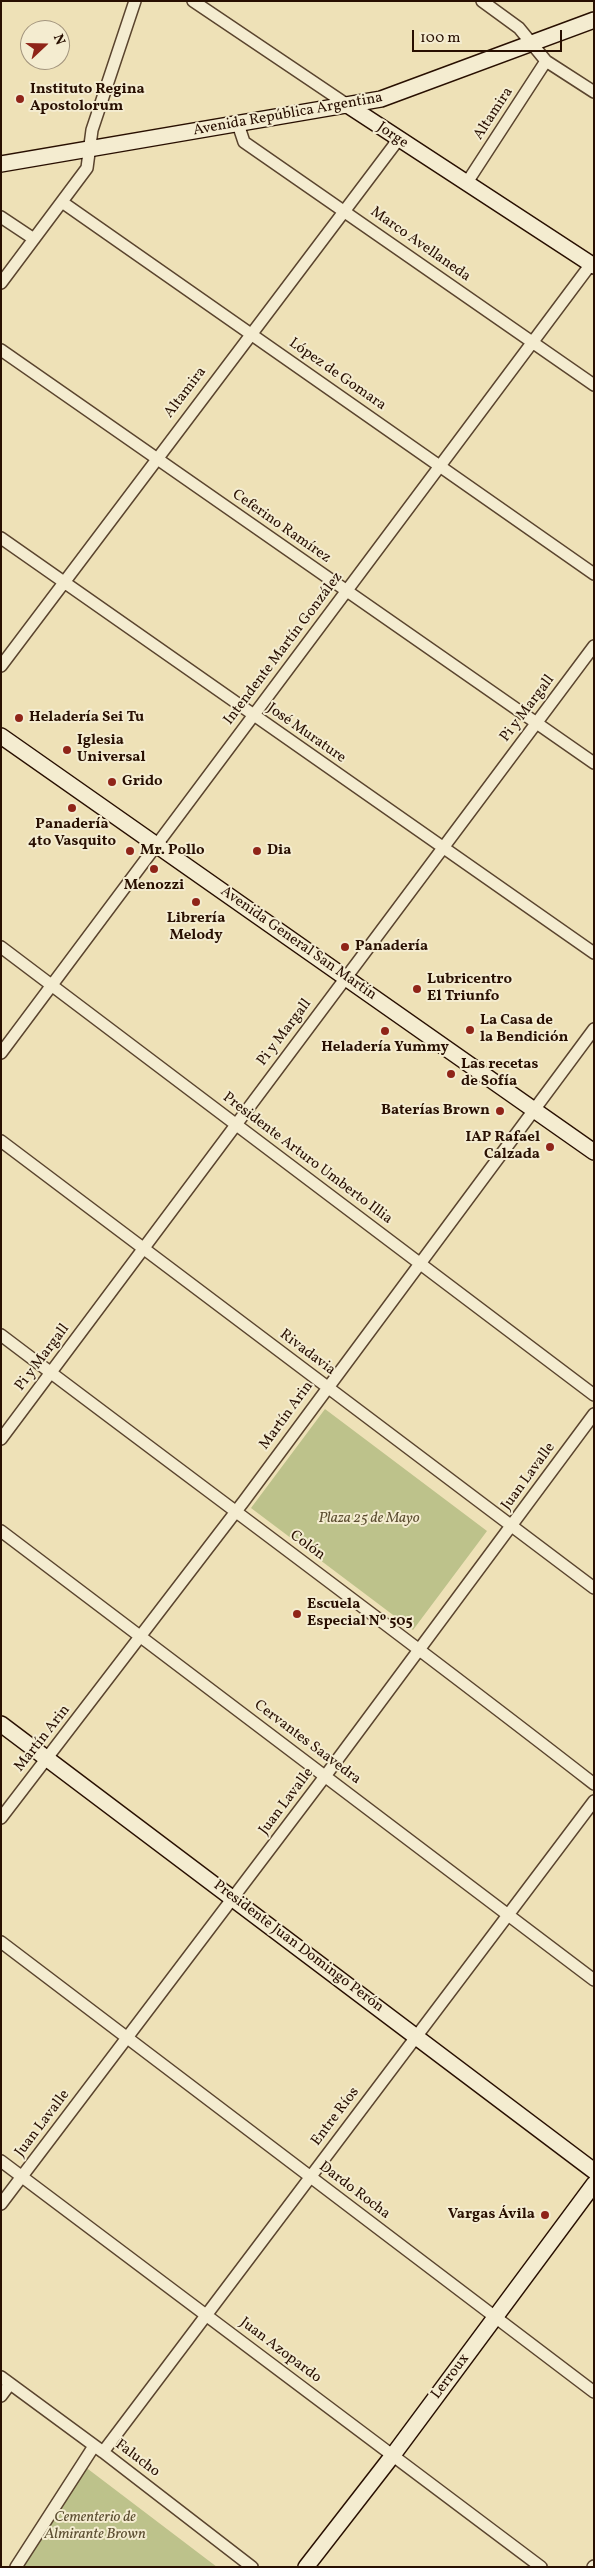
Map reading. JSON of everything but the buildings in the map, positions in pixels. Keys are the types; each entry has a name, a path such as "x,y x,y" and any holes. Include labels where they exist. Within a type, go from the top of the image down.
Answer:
{"street":[{"path":"1,283 87,168 92,130 135,1"},
{"name":"Jorge","path":"193,1 398,140 592,265"},
{"path":"482,1 514,22 546,61 594,92"},
{"name":"Avenida República Argentina","path":"1,164 349,106 397,94 594,20"},
{"name":"Altamira","path":"466,184 546,61"},
{"name":"Marco Avellaneda","path":"238,124 244,142 594,385"},
{"name":"Altamira","path":"1,666 398,140"},
{"name":"López de Gomara","path":"62,202 594,574"},
{"path":"1,218 34,239"},
{"name":"Intendente Martín González","path":"1,1053 158,846 253,715 532,342 592,265"},
{"name":"Ceferino Ramírez","path":"1,350 594,763"},
{"name":"José Murature","path":"1,538 594,953"},
{"name":"Pi y Margall","path":"1,1439 594,646"},
{"name":"Avenida General San Martín","path":"1,736 594,1152"},
{"name":"Presidente Arturo Umberto Illia","path":"1,947 594,1395"},
{"name":"Martín Arin","path":"1,1818 235,1512 594,1028"},
{"name":"Rivadavia","path":"1,1141 594,1588"},
{"name":"Colón","path":"1,1335 420,1649 594,1784"},
{"name":"Juan Lavalle","path":"1,2204 234,1898 594,1414"},
{"name":"Cervantes Saavedra","path":"1,1532 326,1775 594,1980"},
{"name":"Presidente Juan Domingo Perón","path":"1,1724 594,2171"},
{"name":"Entre Ríos","path":"16,2567 99,2449 206,2315 594,1801"},
{"name":"Dardo Rocha","path":"1,1942 594,2392"},
{"name":"Juan Azopardo","path":"1,2161 541,2567"},
{"name":"Lerroux","path":"306,2567 393,2455 594,2184"},
{"path":"1,2396 6,2381"},
{"name":"Falucho","path":"6,2381 99,2449 252,2567"}],"green space":[{"name":"Plaza 25 de Mayo","path":"325,1409 487,1531 413,1630 251,1508"},
{"name":"Cementerio de Almirante Brown","path":"84,2466 217,2567 23,2567"}],"place":[{"name":"Instituto Regina Apostolorum","path":"20,99"},
{"name":"Heladería Sei Tu","path":"19,718"},
{"name":"Iglesia Universal","path":"67,750"},
{"name":"Grido","path":"112,782"},
{"name":"Panadería 4to Vasquito","path":"72,808"},
{"name":"Mr. Pollo","path":"130,851"},
{"name":"Dia","path":"257,851"},
{"name":"Menozzi","path":"154,869"},
{"name":"Librería Melody","path":"196,902"},
{"name":"Panadería","path":"345,947"},
{"name":"Lubricentro El Triunfo","path":"417,989"},
{"name":"La Casa de la Bendición","path":"470,1030"},
{"name":"Heladería Yummy","path":"385,1031"},
{"name":"Las recetas de Sofía","path":"451,1074"},
{"name":"Baterías Brown","path":"500,1111"},
{"name":"IAP Rafael Calzada","path":"550,1147"},
{"name":"Escuela Especial Nº 505","path":"297,1614"},
{"name":"Vargas Ávila","path":"545,2215"}]}
